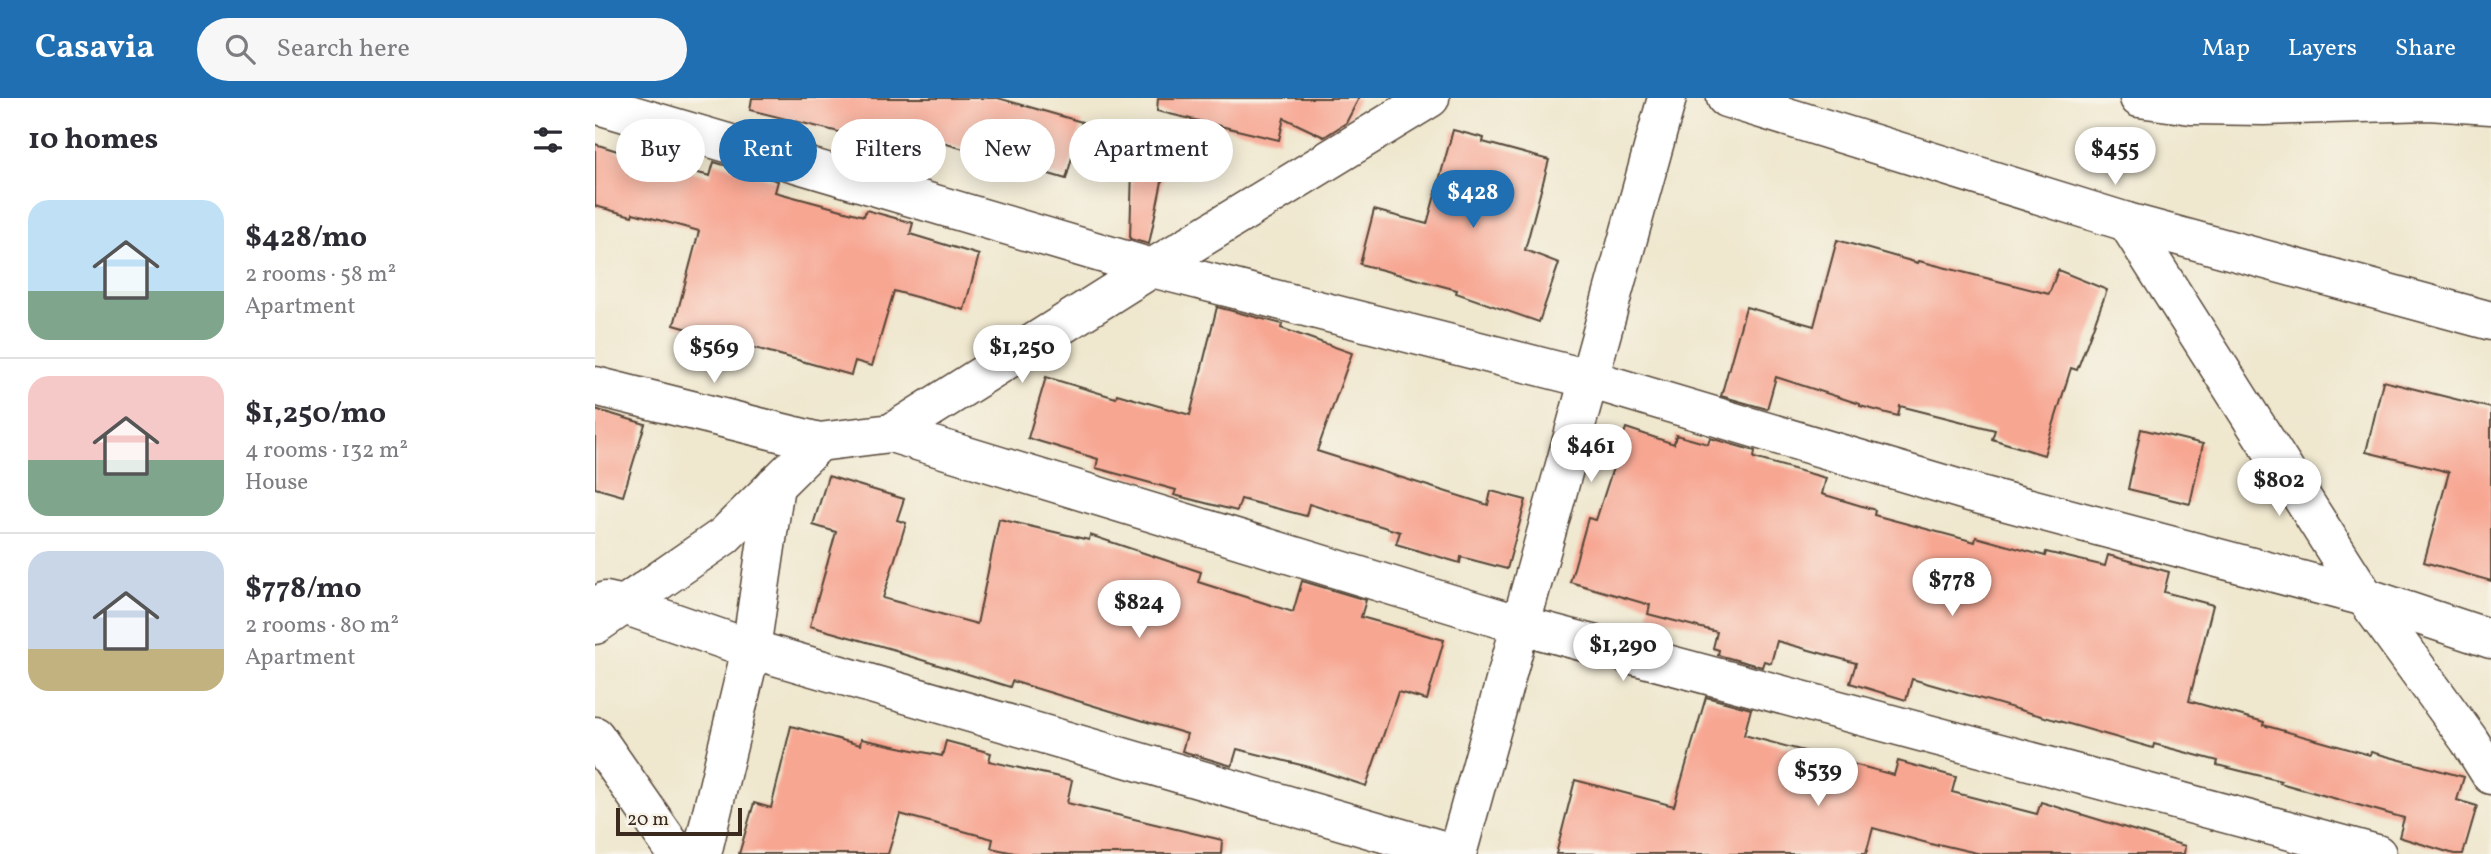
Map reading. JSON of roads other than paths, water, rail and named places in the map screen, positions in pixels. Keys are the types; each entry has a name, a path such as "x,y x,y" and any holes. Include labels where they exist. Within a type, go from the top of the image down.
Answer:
{"street":[{"path":"891,433 1152,268 1430,98"},
{"path":"605,610 751,649 1457,854 1667,98"},
{"path":"1726,98 2127,222 2491,321"},
{"path":"2139,98 2191,105 2428,101 2491,105"},
{"path":"595,104 1152,268 1589,379 1973,494 2365,597 2491,639"},
{"path":"2127,222 2365,597 2469,740 2491,775"},
{"path":"595,386 819,442 891,433 1521,625 2377,854"},
{"path":"605,610 724,536 819,442"},
{"path":"702,854 751,649 775,485"},
{"path":"595,736 677,854"}]}
